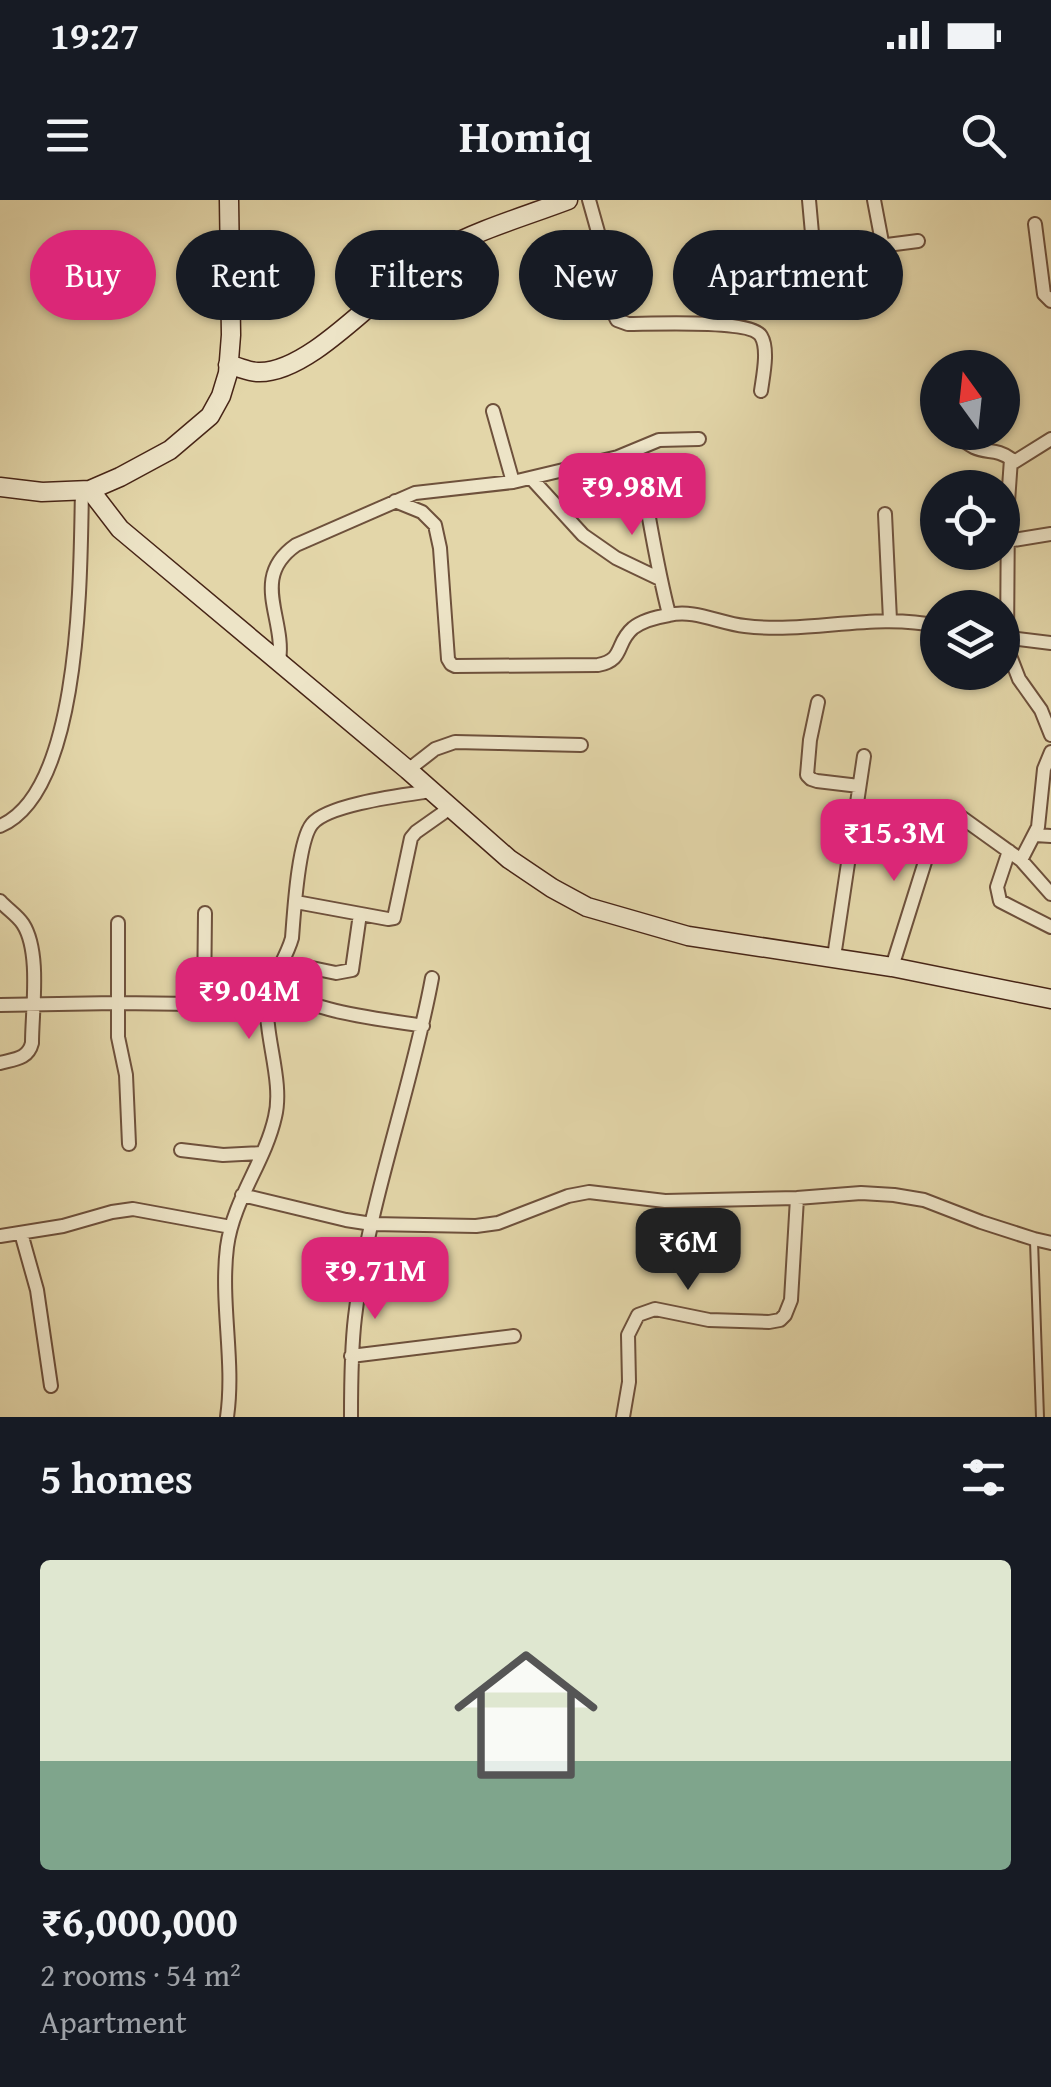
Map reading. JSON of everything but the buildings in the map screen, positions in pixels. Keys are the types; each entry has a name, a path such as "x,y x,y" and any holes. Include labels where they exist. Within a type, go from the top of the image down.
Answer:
{"street":[{"path":"0,486 42,492 86,491 150,462 210,416 221,396 231,335 229,200"},
{"path":"228,364 261,372 303,358 399,278 439,251 568,200"},
{"path":"588,200 607,264 617,320 628,324 732,325 756,330 764,348 761,392"},
{"path":"808,200 811,230"},
{"path":"874,200 882,242 918,240"},
{"path":"1035,224 1044,294 1051,301"},
{"path":"493,411 513,482"},
{"path":"279,661 272,575 278,562 296,545 396,500 430,490 513,482 636,451 659,440 699,439"},
{"path":"1011,464 1051,439"},
{"path":"983,450 1006,454 1011,459 1011,470"},
{"path":"636,451 670,614"},
{"path":"531,478 583,535 616,558 660,580"},
{"path":"86,491 120,529 509,859 586,907 688,936 834,957 1051,996"},
{"path":"0,826 20,814 36,795 52,760 66,711 86,491"},
{"path":"396,500 422,512 435,525 451,664 610,663 633,628 670,614 685,613 763,628 890,620 920,622"},
{"path":"885,514 890,620"},
{"path":"1020,539 1051,534"},
{"path":"1020,639 1051,642"},
{"path":"1020,680 1041,710 1051,735"},
{"path":"818,702 807,775 817,781 859,786"},
{"path":"408,770 435,748 456,742 581,746"},
{"path":"1051,752 1044,769 1035,835 1015,856 998,888 1000,902 1051,927"},
{"path":"834,957 864,756"},
{"path":"227,1417 227,1244 242,1195 275,1120 277,1105 266,1005 292,938 305,835 314,820 330,812 431,791"},
{"path":"296,902 394,918 412,838 450,808"},
{"path":"855,812 961,817 1015,856 1051,894"},
{"path":"892,967 940,814"},
{"path":"1035,835 1051,836"},
{"path":"0,901 27,932 34,981 30,1052 0,1063"},
{"path":"204,1004 205,913"},
{"path":"283,962 336,973 352,970 360,914"},
{"path":"118,923 116,1003 126,1075 129,1144"},
{"path":"351,1417 355,1315 372,1224 432,978"},
{"path":"272,983 290,997 317,1006 423,1026"},
{"path":"0,1005 266,1005"},
{"path":"181,1150 223,1155 262,1153"},
{"path":"242,1195 372,1224 476,1226 589,1192 665,1201 860,1193 924,1200 1051,1243"},
{"path":"622,1417 629,1382 628,1335 638,1316 656,1309 720,1321 770,1322 785,1315 791,1300 797,1198"},
{"path":"0,1236 133,1210 231,1227"},
{"path":"21,1234 40,1305 51,1386"},
{"path":"352,1356 514,1336"}],"lane":[{"path":"1034,1240 1040,1417"}]}
